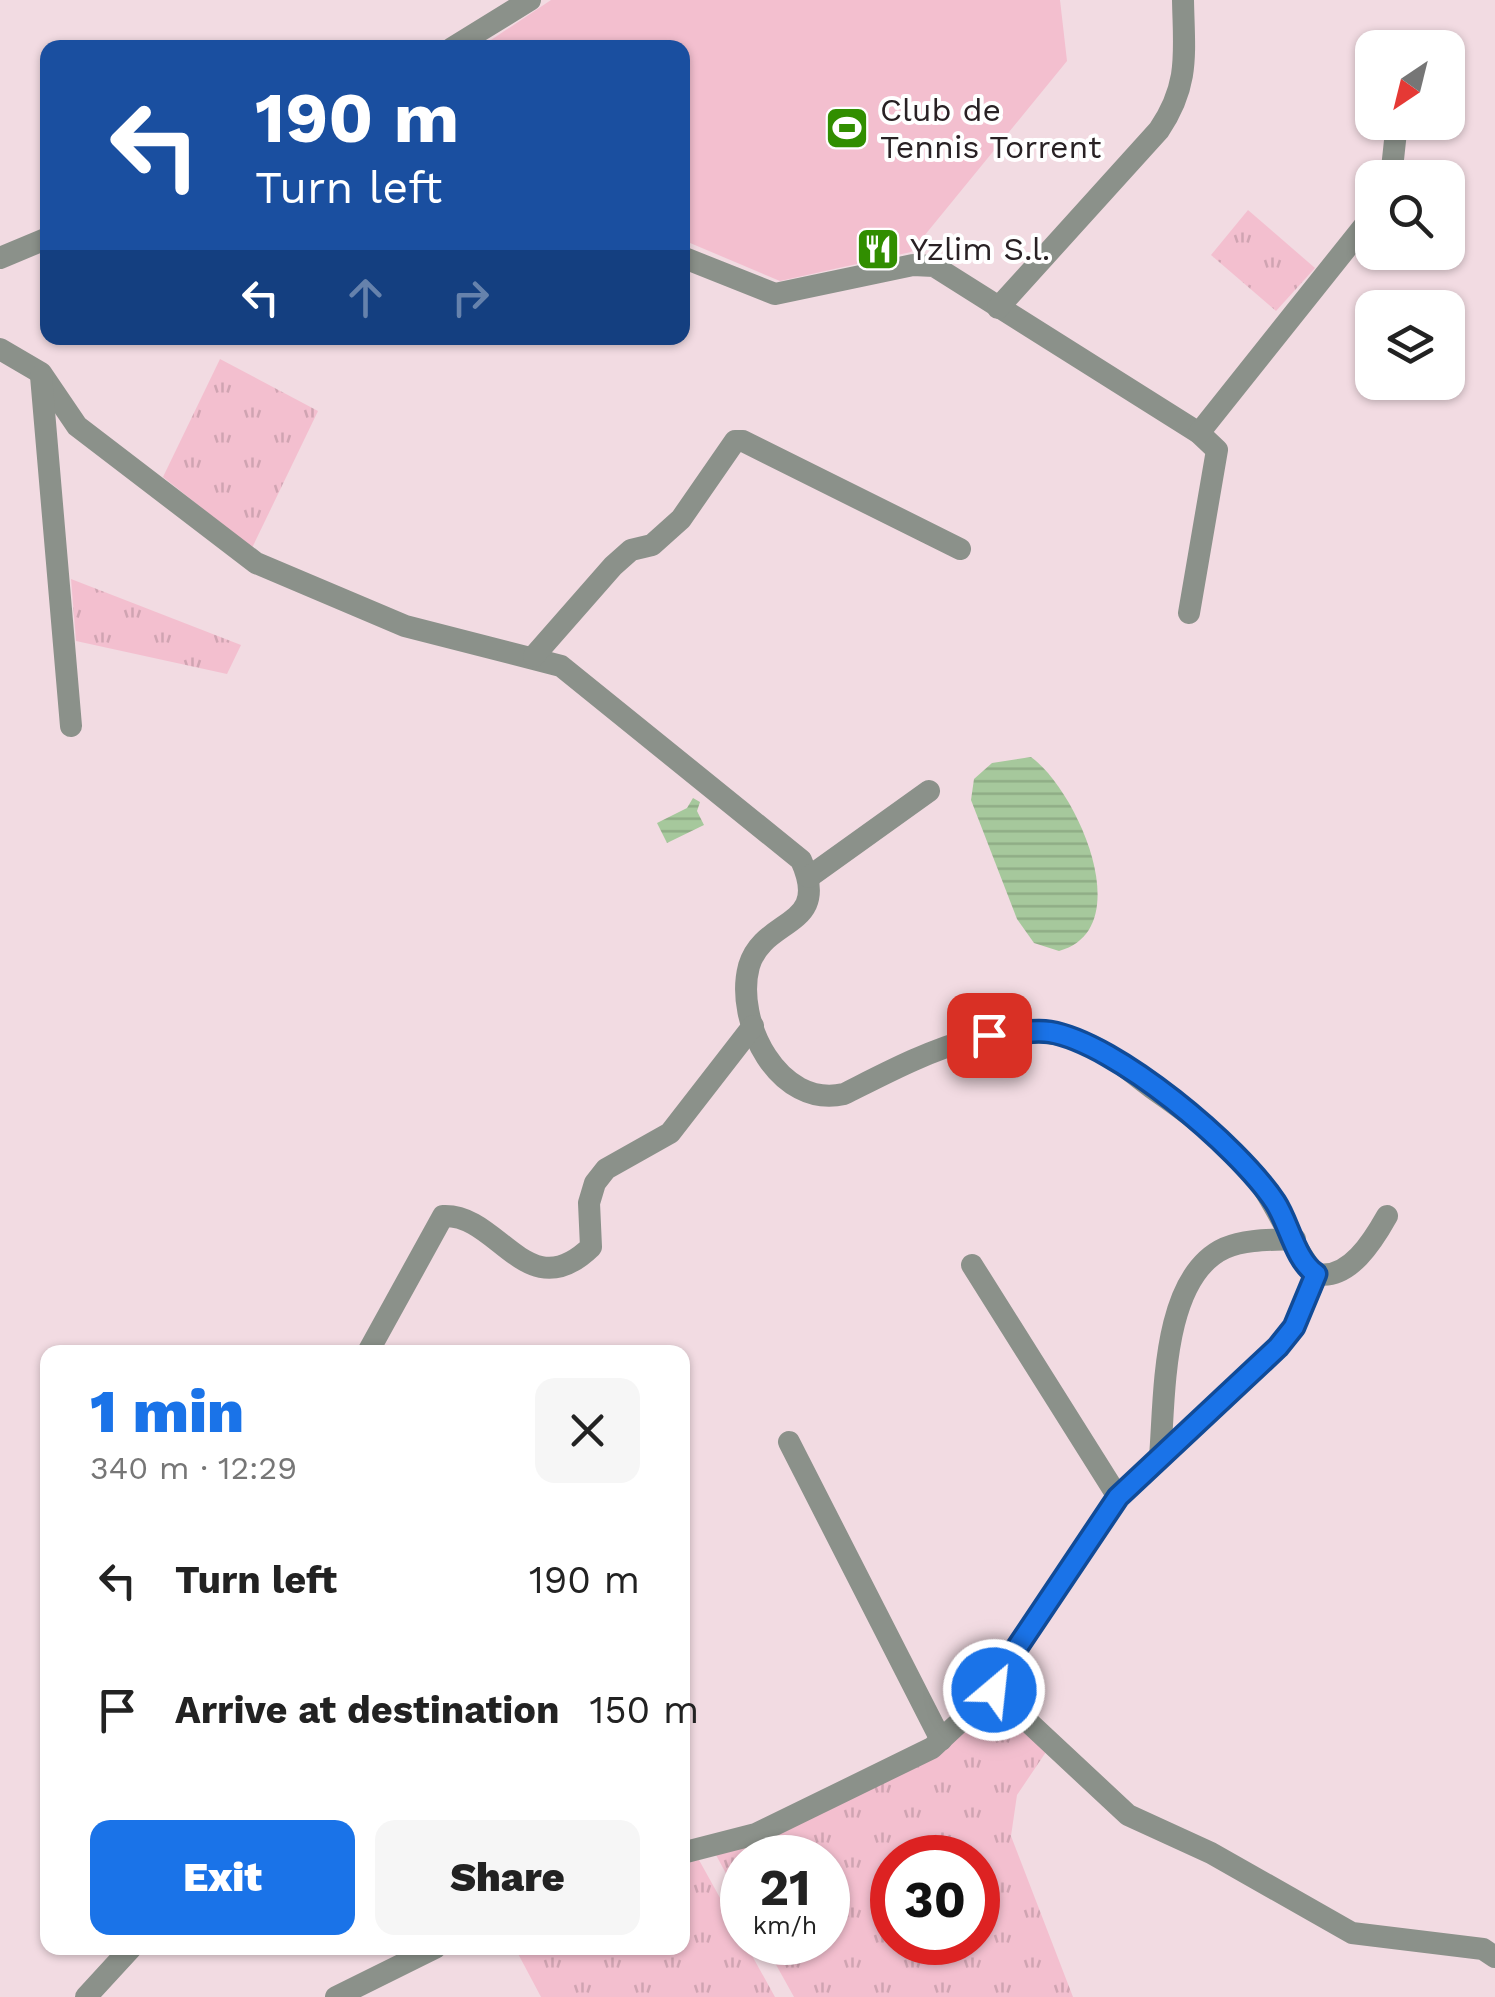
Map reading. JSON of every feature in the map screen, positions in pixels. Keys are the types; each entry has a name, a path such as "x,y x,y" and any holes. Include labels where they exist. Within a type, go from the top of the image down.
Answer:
{"street":[{"path":"465,40 530,0"},
{"path":"998,308 1159,130 1174,106 1184,81 1183,0"},
{"path":"1199,433 1355,237"},
{"path":"0,258 40,241"},
{"path":"690,260 776,294 914,265 934,266 1199,433 1216,450 1189,613"},
{"path":"0,348 41,372 77,426 256,563 405,626 561,666 801,860 809,877 807,905 758,948 750,962 748,996 753,1026 765,1054 798,1089 827,1098 844,1094 915,1057 989,1035 1050,1032 1091,1045 1224,1144 1275,1202 1316,1274 1329,1276 1355,1260 1387,1216"},
{"path":"41,372 70,726"},
{"path":"534,656 613,566 631,550 652,545 681,519 735,442 744,441 960,548"},
{"path":"809,877 929,791"},
{"path":"372,1345 443,1216 464,1222 533,1264 551,1270 572,1265 591,1247 589,1203 606,1169 670,1134 753,1026"},
{"path":"1160,1456 1174,1325 1196,1271 1228,1246 1295,1240"},
{"path":"972,1265 1118,1497"},
{"path":"690,1851 756,1834 941,1740 994,1690 1004,1667 1118,1497 1278,1347 1294,1327 1316,1274"},
{"path":"789,1442 941,1740"},
{"path":"994,1690 1128,1815 1211,1854 1352,1933 1483,1949 1495,1957"},
{"path":"86,1997 125,1955"},
{"path":"336,1997 421,1955"}],"green space":[{"name":"Club de Tennis Torrent","path":"551,0 1060,0 1067,61 911,252 780,281 690,243 690,40 491,40"},
{"path":"1248,210 1315,268 1276,311 1211,255"},
{"path":"220,359 318,411 252,548 163,477"},
{"path":"71,579 241,645 227,674 76,641"},
{"path":"996,1704 1048,1749 1017,1795 1011,1836 1073,1997 794,1997 776,1965 850,1965 850,1835 753,1835"},
{"path":"699,1860 720,1898 720,1965 757,1965 775,1997 541,1997 519,1955 690,1955 690,1861"}],"shaded area":[{"path":"1031,757 1049,774 1081,827 1097,889 1095,916 1083,938 1059,951 1034,943 1017,919 971,800 974,779 992,763"},
{"path":"693,798 700,802 697,811 704,825 667,843 657,823 687,808"}],"place":[{"name":"Club de Tennis Torrent","path":"847,128"},
{"name":"Yzlim S.l.","path":"878,249"}],"route":[{"path":"989,1035 1050,1032 1091,1045 1123,1065 1198,1121 1251,1172 1275,1202 1304,1261 1316,1274 1294,1327 1278,1347 1118,1497 1004,1667 994,1690"}]}
